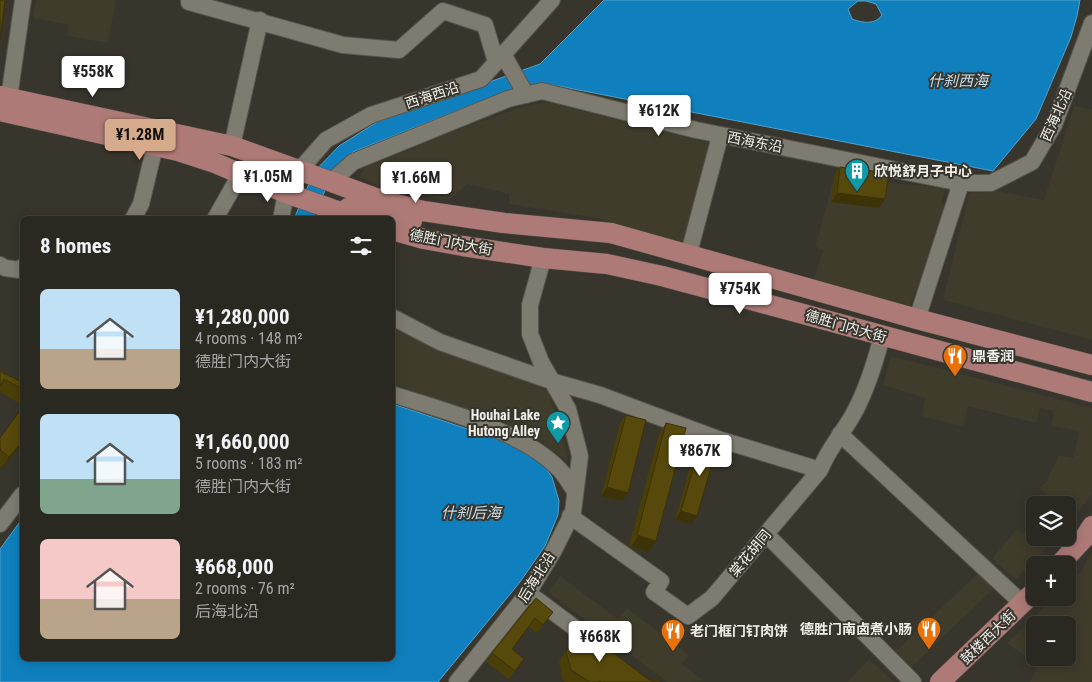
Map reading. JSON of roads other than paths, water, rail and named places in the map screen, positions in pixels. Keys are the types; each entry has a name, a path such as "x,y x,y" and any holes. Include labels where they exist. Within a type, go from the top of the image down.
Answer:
{"main road":[{"path":"2,107 179,134 232,146 290,183 322,208 350,216"},
{"path":"2,107 178,151 215,162 241,173 290,183"},
{"path":"179,134 230,156 259,173 290,183"},
{"name":"德胜门内大街","path":"290,183 332,181 384,201 423,211 504,223 611,233 1092,365"},
{"name":"德胜门内大街","path":"322,208 373,216"},
{"name":"德胜门内大街","path":"395,219 455,228 504,223"},
{"name":"德胜门内大街","path":"395,231 424,239 543,258 607,264 662,276 1092,392"},
{"path":"1067,556 1085,537 1092,526"},
{"name":"鼓楼西大街","path":"940,682 1026,600"}],"street":[{"path":"2,107 23,0"},
{"path":"190,0 189,2 260,20 343,45 399,50 444,6 485,26 503,60 525,92"},
{"name":"西海西沿","path":"290,183 326,140 371,115 481,79 503,60 552,0"},
{"path":"232,146 260,20"},
{"name":"西海北沿","path":"992,183 1032,162 1054,125 1092,23"},
{"name":"西海东沿","path":"332,181 353,162 525,92 542,91 720,136 961,183 992,183"},
{"path":"688,253 720,136"},
{"path":"135,216 142,204 155,146"},
{"path":"217,216 241,173"},
{"path":"282,216 290,183"},
{"path":"917,318 961,183"},
{"path":"543,258 530,305 530,334 551,381"},
{"path":"0,265 5,268 20,270"},
{"path":"395,319 440,342 551,381 600,395 718,439 820,470"},
{"name":"棠花胡同","path":"570,516 661,581 654,592 688,616 712,598 820,470 824,458 854,412 874,368 882,336"},
{"name":"后海北沿","path":"457,682 528,593 554,550 573,512 580,456 568,409 551,381"},
{"path":"395,395 484,424 524,443 557,467 575,491"},
{"path":"840,434 1026,594"},
{"path":"0,524 20,498"},
{"path":"766,534 913,682"},
{"path":"528,593 615,658"}],"water":[{"name":"什刹西海","path":"604,0 1080,0 1071,37 1036,119 993,171 543,83 471,105 353,152 334,171 313,216 295,216 314,172 339,146 377,122 540,64","holes":["858,1 876,4 882,15 872,22 852,19 848,9"]},
{"name":"什刹后海","path":"395,405 518,446 545,467 552,477 559,501 558,515 545,546 520,582 438,682 0,682 0,549 20,522 20,661 395,661"}],"place":[{"name":"欣悦舒月子中心","path":"857,192"},
{"name":"鼎香润","path":"955,377"},
{"name":"Houhai Lake Hutong Alley","path":"558,444"},
{"name":"德胜门南卤煮小肠","path":"929,650"},
{"name":"老门框门钉肉饼","path":"673,652"}]}
